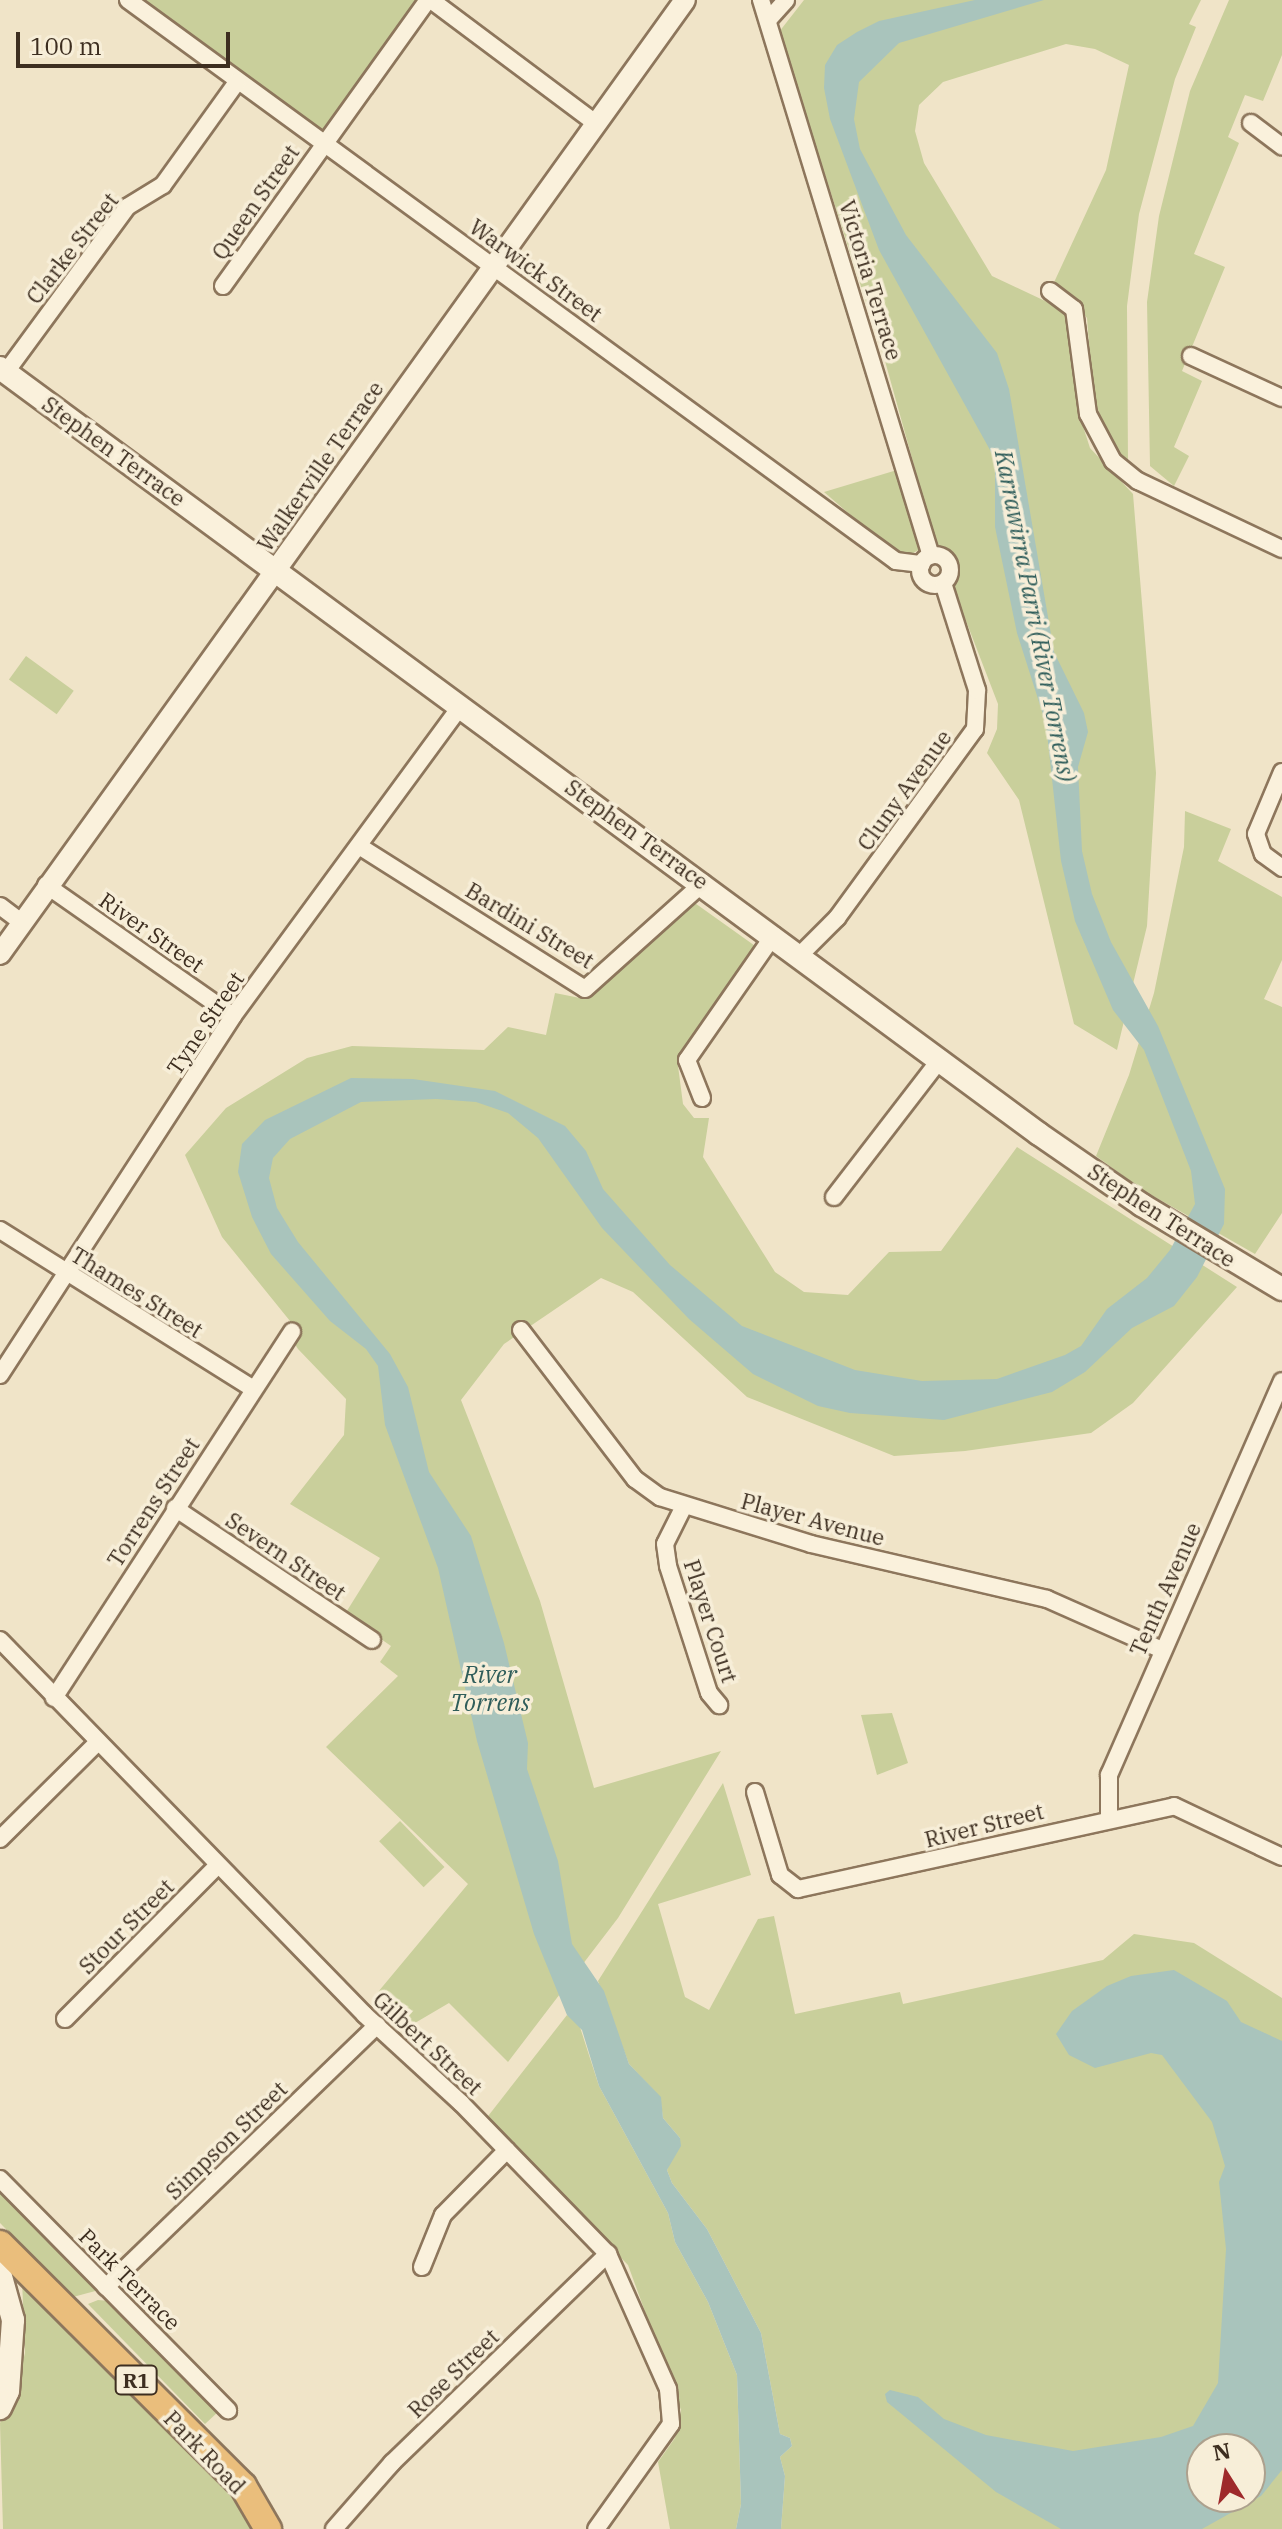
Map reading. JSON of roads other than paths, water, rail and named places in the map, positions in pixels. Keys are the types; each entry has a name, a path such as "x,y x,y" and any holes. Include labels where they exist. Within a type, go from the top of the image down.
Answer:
{"highway":[{"name":"Park Road","path":"0,2244 243,2486 266,2526"}],"main road":[{"name":"Stephen Terrace","path":"3,370 801,954 1039,1134 1282,1289"},
{"path":"0,2273 13,2320 8,2391 0,2408"}],"street":[{"name":"Warwick Street","path":"128,0 896,561 926,560"},
{"path":"430,0 597,124"},
{"name":"Queen Street","path":"223,286 323,143 430,0"},
{"name":"Victoria Terrace","path":"761,0 770,18 926,560 949,565 943,583"},
{"path":"770,18 786,0"},
{"name":"Walkerville Terrace","path":"0,954 46,885 686,3"},
{"name":"Clarke Street","path":"3,370 127,207 163,185 237,82"},
{"path":"1251,123 1282,146"},
{"path":"1050,291 1074,309 1088,414 1113,461 1138,481 1282,549"},
{"path":"1191,356 1282,398"},
{"path":"926,560 924,580 943,583"},
{"name":"Cluny Avenue","path":"801,954 837,918 975,729 977,690 943,583"},
{"name":"Tyne Street","path":"0,1375 233,1016 461,706"},
{"path":"1282,772 1257,842 1282,868"},
{"name":"Bardini Street","path":"359,846 585,989 703,883"},
{"name":"River Street","path":"46,885 233,1016"},
{"path":"0,906 21,922"},
{"path":"702,1098 687,1060 774,935"},
{"path":"834,1197 941,1058"},
{"name":"Thames Street","path":"0,1230 67,1275 253,1389"},
{"name":"Player Avenue","path":"521,1330 635,1479 684,1506 811,1544 1047,1599 1162,1650"},
{"name":"Torrens Street","path":"54,1698 292,1332"},
{"name":"Tenth Avenue","path":"1109,1818 1105,1785 1282,1381"},
{"name":"Player Court","path":"684,1506 665,1544 668,1566 709,1693 719,1705"},
{"name":"Severn Street","path":"175,1508 372,1640"},
{"name":"Gilbert Street","path":"0,1640 218,1865 377,2025 461,2103 608,2254 668,2389 671,2424 596,2529"},
{"path":"0,1839 98,1742"},
{"name":"River Street","path":"755,1792 780,1875 798,1889 1174,1806 1282,1857"},
{"name":"Stour Street","path":"65,2019 218,1865"},
{"name":"Simpson Street","path":"106,2287 377,2025"},
{"path":"422,2267 443,2215 507,2150"},
{"name":"Park Terrace","path":"0,2179 228,2410"},
{"name":"Rose Street","path":"334,2529 392,2463 608,2254"}],"water":[{"name":"River Torrens","path":"975,0 1044,0 899,43 859,82 854,119 860,149 906,235 997,353 1009,389 1054,652 1084,713 1088,732 1078,767 1082,851 1092,894 1111,942 1158,1026 1225,1189 1224,1224 1197,1277 1174,1306 1132,1328 1085,1372 1052,1392 944,1420 850,1413 818,1406 753,1374 689,1319 602,1228 538,1138 508,1113 476,1102 436,1099 361,1102 290,1139 273,1158 269,1178 277,1208 298,1242 390,1354 408,1387 429,1472 471,1536 504,1643 528,1743 527,1769 558,1861 572,1944 604,1991 629,2064 661,2097 663,2118 680,2138 681,2146 667,2170 672,2183 707,2229 761,2333 780,2434 790,2438 792,2446 780,2457 785,2476 781,2529 736,2529 741,2504 737,2375 708,2302 675,2242 668,2213 599,2086 582,2030 567,2015 534,1934 477,1741 438,1568 385,1425 378,1366 366,1349 330,1321 271,1254 252,1217 238,1172 242,1144 265,1120 351,1078 413,1079 495,1091 565,1126 586,1151 603,1189 670,1265 742,1326 855,1370 922,1381 997,1379 1065,1355 1081,1346 1107,1309 1147,1278 1170,1250 1195,1204 1191,1171 1144,1050 1113,1010 1075,921 1061,861 1046,724 1017,633 995,527 995,459 879,250 830,119 824,88 825,65 837,45 857,32 879,21"},
{"path":"1174,1970 1227,2001 1241,2022 1282,2041 1282,2470 1266,2490 1266,2433 1186,2433 1186,2513 1231,2513 1202,2529 1061,2529 996,2492 887,2402 885,2394 890,2390 918,2397 944,2419 986,2435 1073,2451 1161,2437 1193,2426 1218,2383 1226,2249 1219,2182 1225,2166 1212,2122 1162,2055 1151,2053 1095,2068 1069,2055 1056,2034 1072,2011 1107,1986 1131,1976"}],"water label":[{"name":"Karrawirra Parri (River Torrens)","path":"1035,616"}]}
